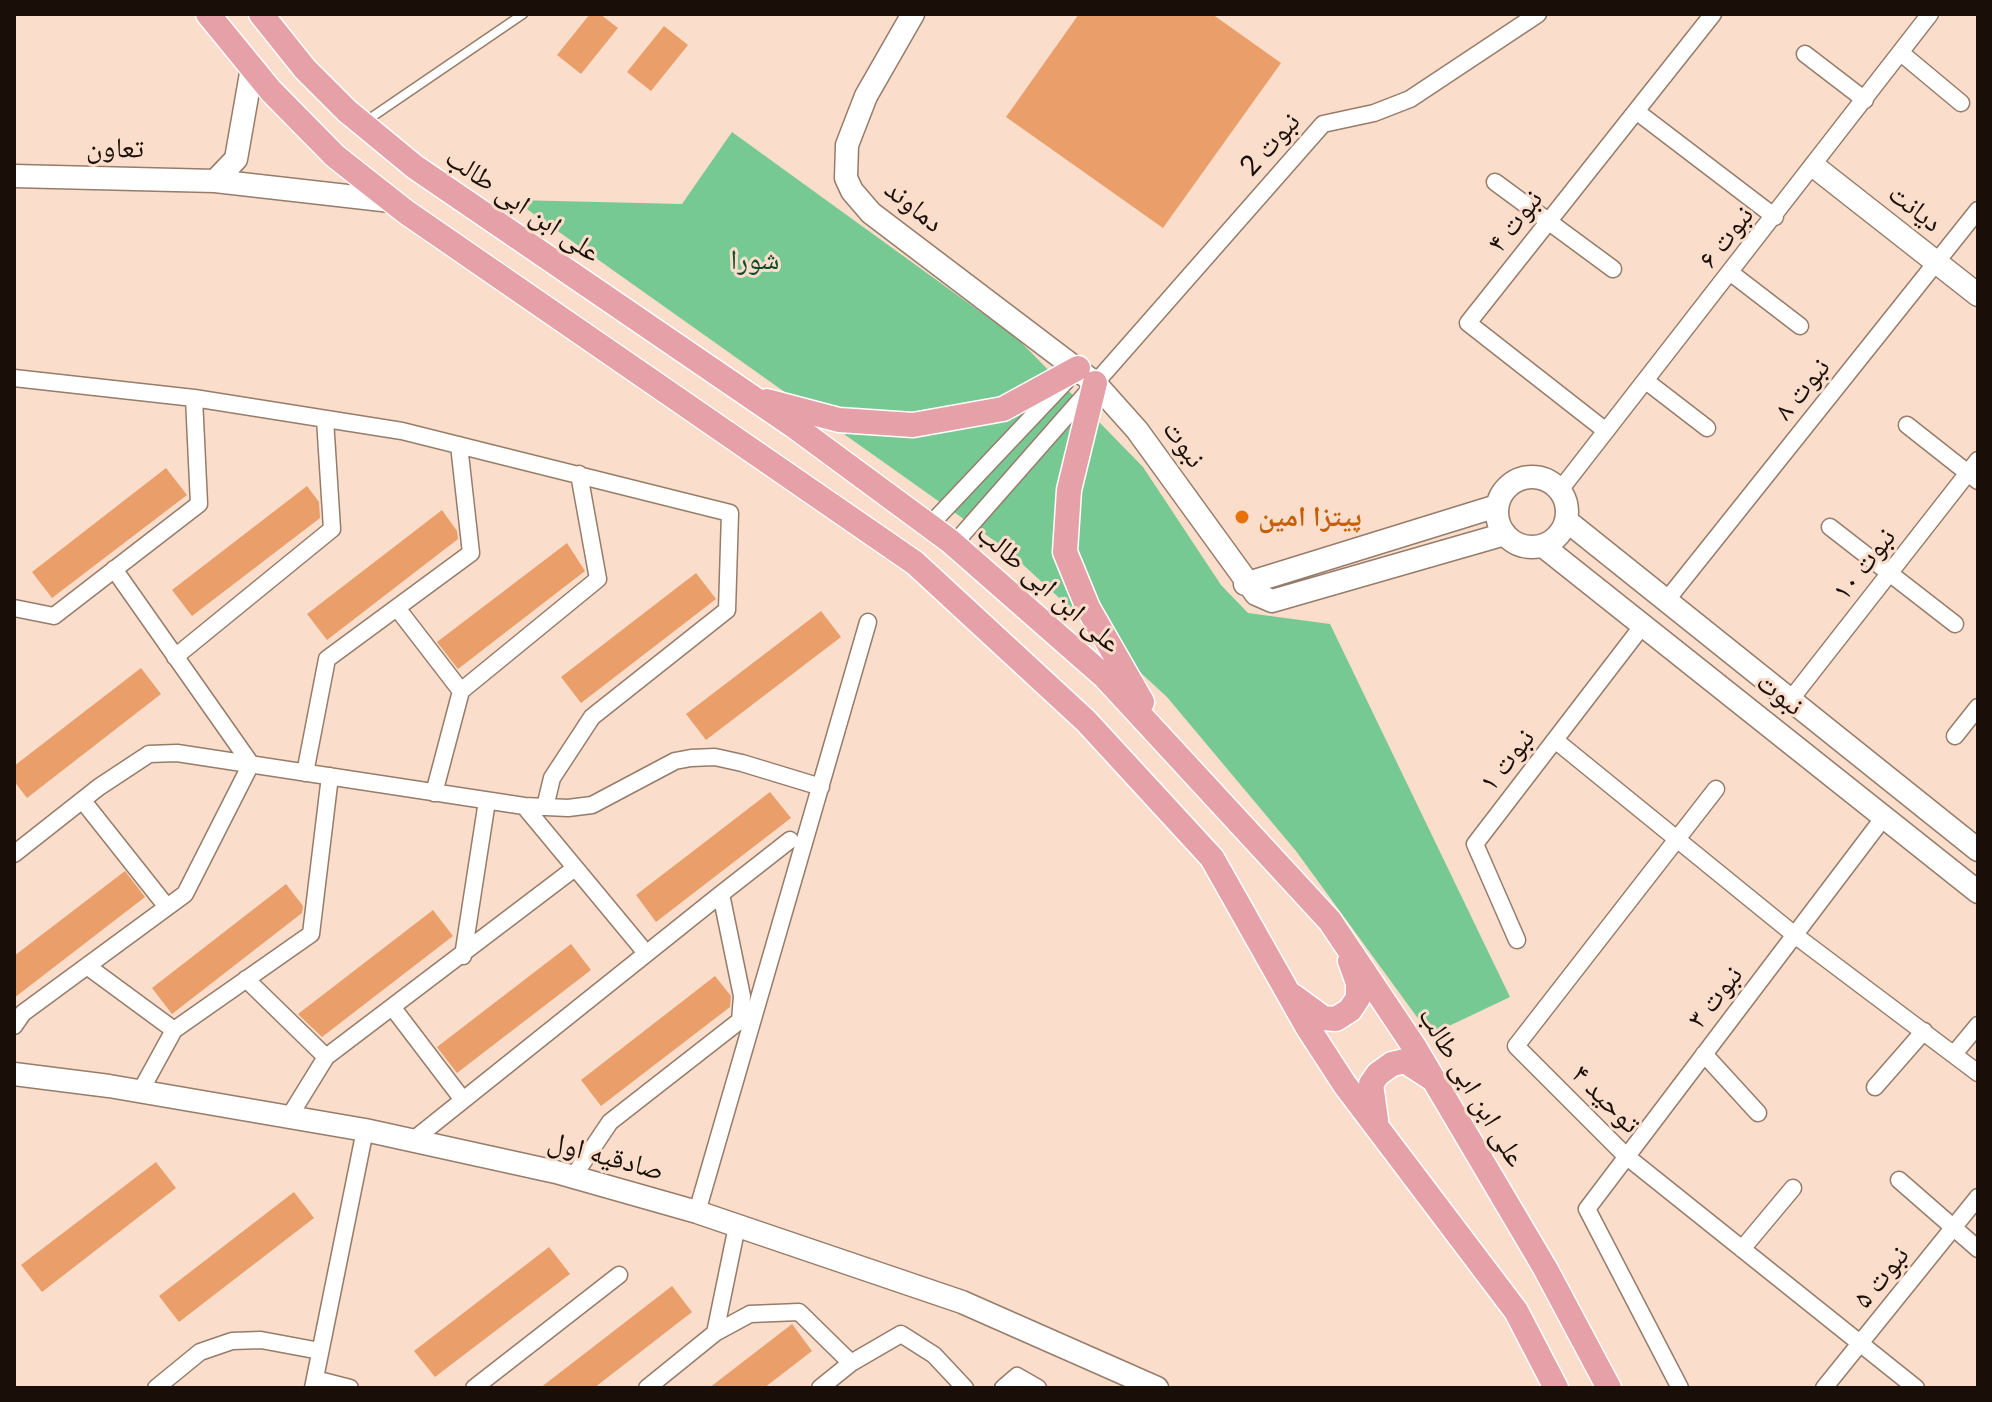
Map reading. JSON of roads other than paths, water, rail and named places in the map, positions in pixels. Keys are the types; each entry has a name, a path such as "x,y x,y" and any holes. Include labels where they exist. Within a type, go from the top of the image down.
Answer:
{"main road":[{"path":"208,14 252,68 335,156 391,201 915,563 1086,721 1212,858 1315,1040 1516,1311 1556,1388"},
{"name":"علی ابن ابی طالب","path":"261,14 305,69 362,124 415,167 748,395 954,544 1105,677 1330,921 1433,1079 1545,1268 1608,1383"},
{"name":"دماوند","path":"913,14 866,96 847,145 845,163 852,191 871,213 1087,376"},
{"path":"215,181 236,159 252,68"},
{"name":"دیانت","path":"1815,167 1978,295"},
{"name":"تعاون","path":"14,176 215,181 391,201"},
{"path":"748,395 839,420 913,425 1003,409 1087,376"},
{"path":"1087,376 1069,490 1065,552 1088,608 1163,739"},
{"name":"نبوت","path":"1087,376 1137,430 1245,584"},
{"path":"1524,477 1538,477 1560,490 1567,505 1567,521 1560,535 1543,546 1522,546 1505,534 1497,520 1497,506 1502,493 1524,477"},
{"path":"1245,584 1497,506"},
{"name":"نبوت","path":"1567,521 1978,850"},
{"path":"1245,584 1272,601 1505,534"},
{"name":"نبوت","path":"1543,546 1978,892"},
{"path":"1771,725 1791,699"},
{"path":"1283,985 1323,1018 1336,1019 1350,1010 1358,998 1358,983 1342,939"},
{"path":"1378,1128 1371,1084 1378,1074 1392,1064 1405,1061 1433,1079"},
{"name":"صادقیه اول","path":"14,1074 365,1130 573,1177 697,1212 962,1302 1157,1388"}],"street":[{"name":"نبوت 2","path":"1087,376 1323,124 1374,113 1410,99 1538,14"},
{"name":"نبوت ۴","path":"1606,431 1468,323 1713,14"},
{"name":"نبوت ۶","path":"1560,490 1815,167 1930,14"},
{"path":"1901,53 1961,103"},
{"path":"1805,54 1865,100"},
{"path":"1636,111 1775,217"},
{"path":"1495,182 1613,269"},
{"name":"نبوت ۸","path":"1666,601 1978,210"},
{"path":"1731,273 1800,326"},
{"path":"929,526 1087,376"},
{"path":"954,544 1087,376"},
{"path":"14,378 194,398 325,419 459,445 730,513 727,610 592,717 552,778 545,807"},
{"path":"1646,381 1707,428"},
{"path":"14,608 54,616 199,504 194,398"},
{"path":"175,657 332,529 325,419"},
{"path":"1907,425 1975,472"},
{"path":"305,773 327,659 471,553 459,445"},
{"name":"نبوت ۱۰","path":"1791,699 1889,574 1975,472"},
{"path":"434,793 461,691 598,579 579,474"},
{"path":"1830,527 1955,624"},
{"path":"114,569 251,764"},
{"path":"397,608 461,691"},
{"path":"697,1212 868,622"},
{"name":"نبوت ۱","path":"1517,940 1475,844 1643,625"},
{"path":"1955,736 1978,707"},
{"path":"1555,740 1796,936 1978,1073"},
{"path":"14,854 149,754 177,753 524,806 592,805 675,761 691,758 715,757 742,763 821,787"},
{"path":"14,1026 23,1013 185,894 251,764"},
{"path":"140,1092 174,1030 311,934 330,776"},
{"name":"توحید ۴","path":"1716,789 1516,1046 1626,1156 1916,1388"},
{"path":"83,801 167,907"},
{"path":"463,956 487,801"},
{"path":"524,806 646,953"},
{"name":"نبوت ۳","path":"1680,1388 1587,1209 1884,817"},
{"path":"412,1141 790,840"},
{"path":"289,1117 326,1057 575,868"},
{"path":"721,894 742,996 740,1021"},
{"path":"87,966 174,1030"},
{"path":"246,979 326,1057"},
{"path":"393,1008 463,1100"},
{"path":"573,1177 610,1122 756,1008"},
{"path":"1954,1054 1978,1025"},
{"path":"1875,1087 1924,1031"},
{"path":"1704,1054 1758,1113"},
{"path":"350,1388 314,1384 365,1130"},
{"path":"1899,1180 1978,1249"},
{"path":"1742,1249 1793,1188"},
{"name":"نبوت ۵","path":"1824,1388 1978,1197"},
{"path":"715,1333 737,1226"},
{"path":"474,1388 619,1275"},
{"path":"647,1388 715,1333 750,1314 799,1312 851,1363"},
{"path":"820,1388 851,1363 901,1334 934,1355 965,1388"},
{"path":"156,1388 200,1352 232,1341 261,1340 320,1351"},
{"path":"1003,1388 1017,1376 1038,1388"}],"lane":[{"path":"362,124 523,14"}],"place":[{"name":"پیتزا امین","path":"1242,517"}],"park label":[{"name":"شورا","path":"755,260"}]}
